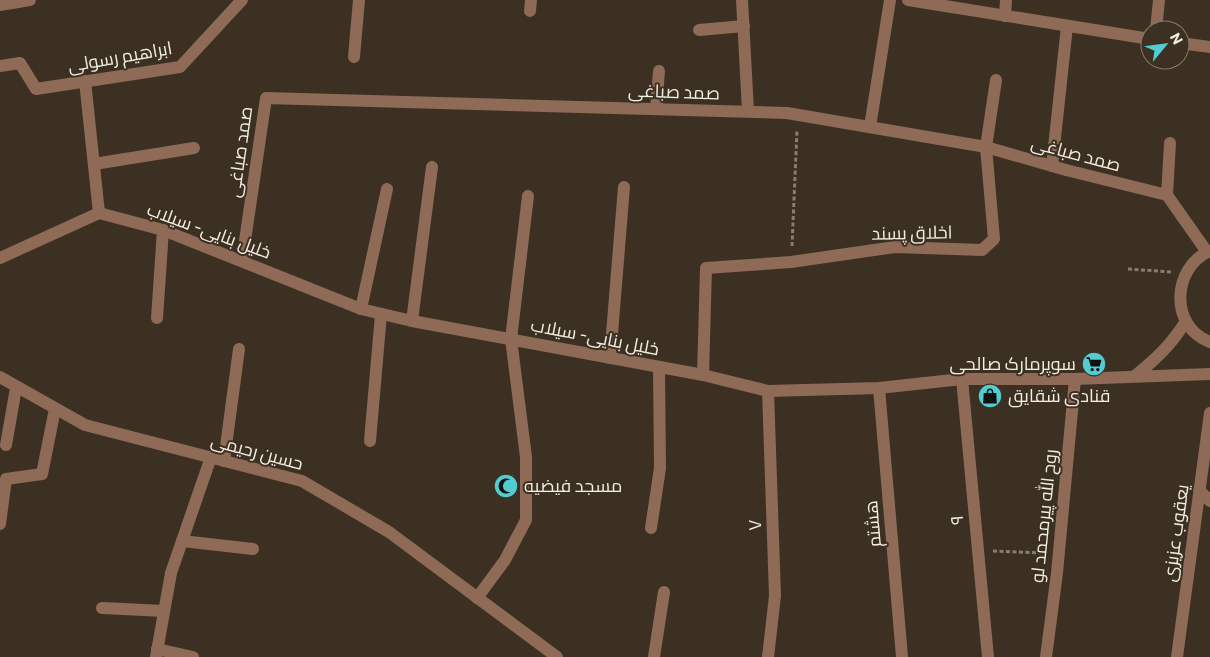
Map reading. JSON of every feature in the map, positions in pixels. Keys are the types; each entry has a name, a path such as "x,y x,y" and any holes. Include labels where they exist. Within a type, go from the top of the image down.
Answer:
{"street":[{"path":"0,5 30,0"},
{"name":"ابراهیم رسولی","path":"0,66 20,63 36,88 180,67 242,0"},
{"path":"354,57 359,0"},
{"path":"742,0 748,112"},
{"path":"870,127 890,0"},
{"path":"908,0 1140,37"},
{"path":"1004,16 1006,0"},
{"path":"1157,20 1159,0"},
{"path":"699,30 744,26"},
{"path":"1052,166 1067,26"},
{"path":"1190,44 1210,47"},
{"path":"656,109 659,71"},
{"path":"0,258 99,212 85,80"},
{"path":"986,147 996,80"},
{"name":"صمد صباغی","path":"242,261 266,98 786,112 986,147 1167,195"},
{"path":"1170,143 1167,195 1209,251 1195,261 1185,273 1180,289 1180,305 1186,321 1195,332 1210,342"},
{"name":"اخلاق پسند","path":"703,375 706,268 791,262 895,247 982,250 994,239 986,147"},
{"path":"94,164 194,148"},
{"path":"412,321 432,167"},
{"path":"610,358 624,187"},
{"path":"361,309 387,189"},
{"path":"477,598 505,560 526,520 526,457 511,339 528,196"},
{"name":"خلیل بنایی- سیلاب","path":"99,212 163,230 361,309 412,321 703,375 768,391 878,388 962,379 1075,379 1210,374"},
{"path":"157,318 163,230"},
{"path":"370,441 381,314"},
{"path":"1135,376 1163,353 1186,321"},
{"path":"224,461 239,349"},
{"path":"651,528 660,468 659,367"},
{"name":"حسین رحیمی","path":"0,377 16,388 85,425 302,481 389,532 556,657"},
{"name":"۹","path":"962,379 988,657"},
{"name":"روح الله پیرمحمد لو","path":"1046,657 1059,554 1075,379"},
{"path":"6,445 16,388"},
{"name":"هشتم","path":"878,388 902,657"},
{"name":"۷","path":"768,391 775,596 768,657"},
{"path":"0,524 6,479 42,474 55,408"},
{"name":"یعقوب عزیزی","path":"1177,657 1210,413"},
{"path":"193,657 156,653 171,573 210,457"},
{"path":"1199,490 1210,501"},
{"path":"182,541 253,549"},
{"path":"654,657 664,592"},
{"path":"102,608 164,611"}],"path":[{"path":"791,262 798,114"},
{"path":"1128,269 1185,273"},
{"path":"978,550 1059,554"}],"place":[{"name":"سوپرمارک صالحی","path":"1094,364"},
{"name":"قنادی شقایق","path":"990,396"},
{"name":"مسجد فیضیه","path":"506,486"}]}
